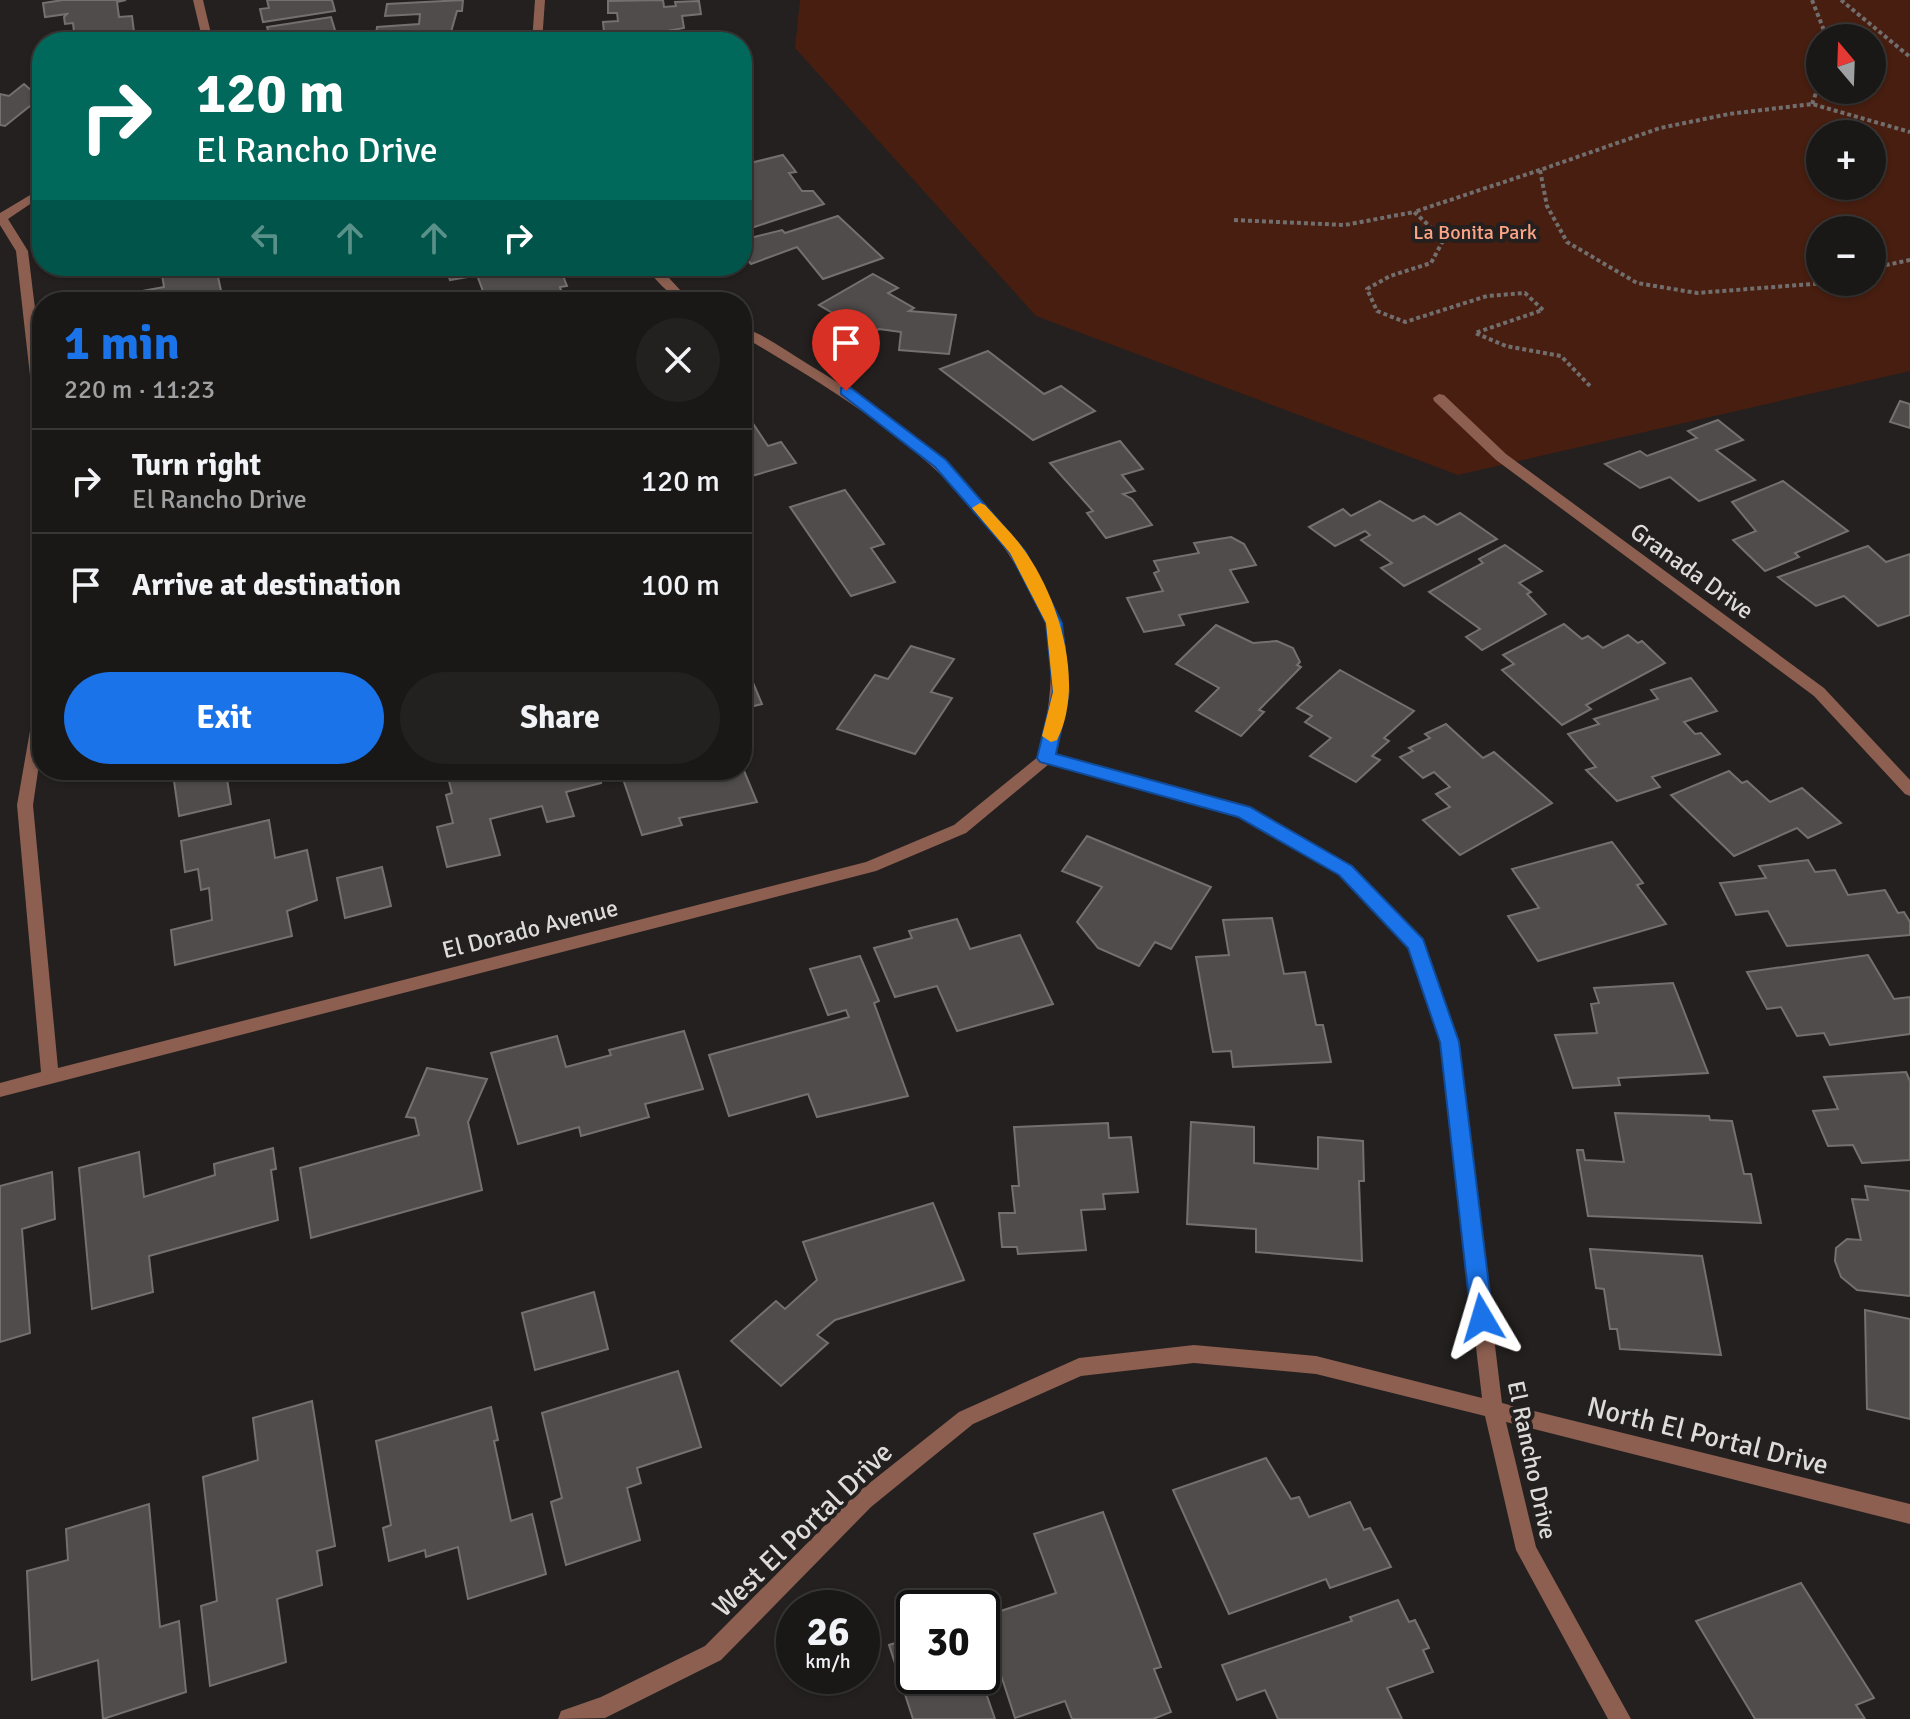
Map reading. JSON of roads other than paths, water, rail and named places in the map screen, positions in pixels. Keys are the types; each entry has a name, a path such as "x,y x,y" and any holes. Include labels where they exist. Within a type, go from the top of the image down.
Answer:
{"street":[{"path":"198,0 206,32"},
{"path":"538,32 540,0"},
{"path":"32,197 1,217 22,251 32,336"},
{"path":"660,276 675,292"},
{"path":"752,337 846,391 941,464 1017,551 1054,623 1061,692 1046,758"},
{"name":"Granada Drive","path":"1439,398 1501,457 1819,692 1910,790"},
{"name":"El Dorado Avenue","path":"0,1090 870,867 960,829 1046,758"},
{"name":"El Rancho Drive","path":"1046,758 1244,812 1345,870 1416,944 1449,1042 1493,1410 1526,1550 1620,1719"},
{"path":"32,760 25,805 50,1077"},
{"name":"West El Portal Drive","path":"569,1719 605,1707 713,1653 864,1500 966,1418 1079,1367 1194,1354 1316,1365 1493,1410"},
{"name":"North El Portal Drive","path":"1493,1410 1910,1514"}],"park label":[{"name":"La Bonita Park","path":"1475,232"}]}
